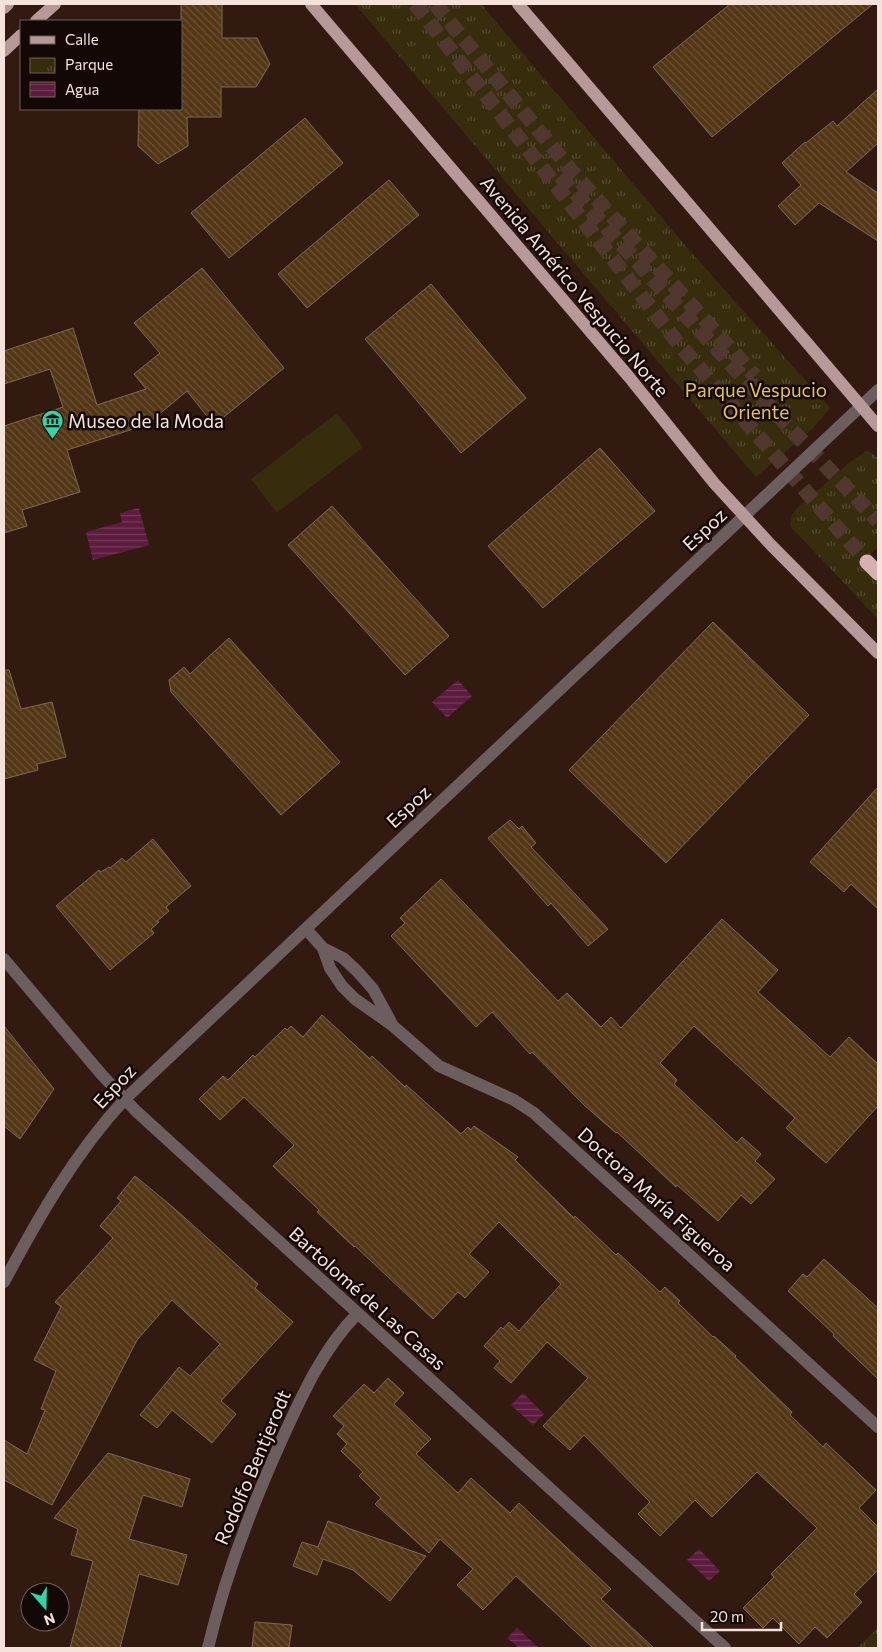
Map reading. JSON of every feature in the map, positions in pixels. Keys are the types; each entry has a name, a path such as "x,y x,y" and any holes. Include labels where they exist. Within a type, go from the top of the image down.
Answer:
{"highway":[{"path":"867,562 878,573"}],"main road":[{"path":"4,8 8,4"},
{"path":"37,20 56,4"},
{"name":"Avenida Américo Vespucio Norte","path":"311,4 629,377 714,483 771,545 878,653"},
{"path":"518,4 878,426"},
{"path":"4,51 20,36"}],"street":[{"name":"Espoz","path":"4,1282 33,1228 67,1175 124,1099 878,390"},
{"name":"Doctora María Figueroa","path":"306,929 323,948 343,958 357,970 373,990 392,1025"},
{"name":"Doctora María Figueroa","path":"323,948 330,968 342,986 355,999 392,1025 439,1066 514,1100 534,1113 878,1427"},
{"name":"Bartolomé de Las Casas","path":"4,959 124,1099 724,1648"},
{"name":"Rodolfo Bentjerodt","path":"208,1648 222,1594 266,1474 294,1412 321,1360 342,1330 357,1314"}],"green space":[{"name":"Parque Vespucio Oriente","path":"355,4 481,4 690,251 830,408 813,428 756,477"},
{"path":"337,413 363,447 277,513 251,479"},
{"name":"Parque Vespucio Oriente","path":"866,451 873,453 878,459 878,547 860,564 878,582 878,619 790,526 792,515 797,508 849,463"},
{"path":"878,1628 878,1648 857,1648"}],"water":[{"path":"139,508 149,545 93,560 86,532 122,522 120,513"},
{"path":"458,680 472,696 447,718 432,702"},
{"path":"523,1393 544,1414 533,1425 511,1405"},
{"path":"699,1549 720,1571 709,1581 687,1560"},
{"path":"517,1628 539,1648 519,1648 507,1638"}],"building":[{"path":"181,4 222,4 222,38 257,38 270,64 256,87 221,87 221,117 187,117 188,146 158,164 138,146 139,110 182,110"},
{"path":"730,4 873,4 712,137 653,67"},
{"path":"878,89 878,143 846,172 878,193 878,241 819,203 795,225 778,206 801,185 782,163 805,142 833,121 837,126"},
{"path":"305,118 343,163 229,258 191,213"},
{"path":"389,180 419,215 307,308 278,274"},
{"path":"202,268 284,368 214,425 187,391 146,425 67,450 80,492 22,510 27,526 4,533 4,426 63,407 50,369 4,384 4,351 73,328 97,405 146,389 134,374 160,353 134,323"},
{"path":"431,284 526,398 461,453 365,339"},
{"path":"600,448 655,511 543,608 488,546"},
{"path":"332,506 449,636 405,675 288,545"},
{"path":"713,622 809,715 666,863 569,770"},
{"path":"229,638 340,762 281,815 171,692 169,680 184,667 190,674"},
{"path":"4,670 9,670 21,709 52,702 66,757 37,764 38,770 4,779"},
{"path":"878,787 878,909 851,884 844,892 810,862"},
{"path":"510,820 519,829 522,826 536,843 531,847 608,929 588,946 551,903 548,906 488,838"},
{"path":"153,839 191,886 166,907 169,911 151,929 154,933 110,970 56,906 99,870 101,872 110,868 122,858 126,862"},
{"path":"441,879 558,1001 567,993 601,1027 611,1017 621,1028 722,919 778,970 758,992 830,1057 849,1037 878,1064 878,1106 826,1163 786,1128 795,1118 694,1026 660,1063 677,1080 674,1084 737,1143 742,1137 761,1154 755,1161 775,1179 751,1204 741,1195 718,1221 677,1185 676,1187 617,1132 584,1105 532,1052 530,1054 492,1012 476,1027 391,936 405,923 400,918"},
{"path":"322,1015 370,1059 372,1056 405,1087 406,1085 461,1134 468,1127 471,1130 474,1126 518,1157 515,1160 574,1218 575,1216 616,1255 618,1253 660,1292 665,1287 680,1301 678,1303 736,1356 792,1412 790,1415 823,1447 826,1443 876,1490 859,1508 878,1527 878,1570 854,1594 862,1602 827,1638 815,1627 799,1644 773,1618 763,1628 743,1608 774,1577 771,1574 817,1528 757,1472 712,1517 695,1500 660,1536 638,1514 650,1502 584,1435 570,1450 543,1426 588,1378 547,1342 511,1383 494,1368 500,1361 484,1346 501,1327 503,1329 509,1322 519,1331 561,1284 499,1222 469,1254 489,1272 465,1298 458,1292 433,1319 317,1212 319,1210 273,1166 294,1145 244,1097 220,1120 199,1099 223,1076 228,1080 253,1055 255,1057 285,1028 287,1030 291,1026 303,1037"},
{"path":"4,1026 54,1089 20,1139 4,1126"},
{"path":"135,1176 175,1209 258,1284 255,1288 293,1322 221,1401 236,1414 212,1443 172,1410 157,1428 140,1415 179,1367 190,1376 220,1344 172,1300 137,1340 52,1505 4,1480 4,1440 27,1454 45,1410 41,1409 56,1371 34,1360 61,1307 55,1302 113,1238 100,1226 121,1201 117,1198"},
{"path":"824,1259 878,1308 878,1379 788,1291 803,1274 807,1277"},
{"path":"388,1378 404,1393 394,1404 431,1439 416,1454 458,1493 471,1478 510,1513 519,1503 611,1589 601,1599 654,1648 593,1648 516,1576 483,1610 457,1585 473,1569 440,1539 429,1553 375,1504 381,1498 359,1476 363,1472 341,1451 347,1444 337,1434 344,1426 333,1416 364,1384 374,1393"},
{"path":"108,1453 190,1479 182,1507 143,1495 129,1539 187,1555 178,1585 139,1574 120,1648 70,1648 93,1561 71,1555 78,1529 54,1518"},
{"path":"328,1521 426,1556 390,1601 353,1570 323,1559 317,1575 293,1566 302,1542 318,1547"},
{"path":"255,1622 292,1625 289,1648 252,1648"}],"tunnel":[{"path":"415,4 678,343 867,562"},
{"path":"435,4 575,175 755,376"},
{"path":"560,176 785,423 878,521"}],"place":[{"name":"Museo de la Moda","path":"52,439"}]}
